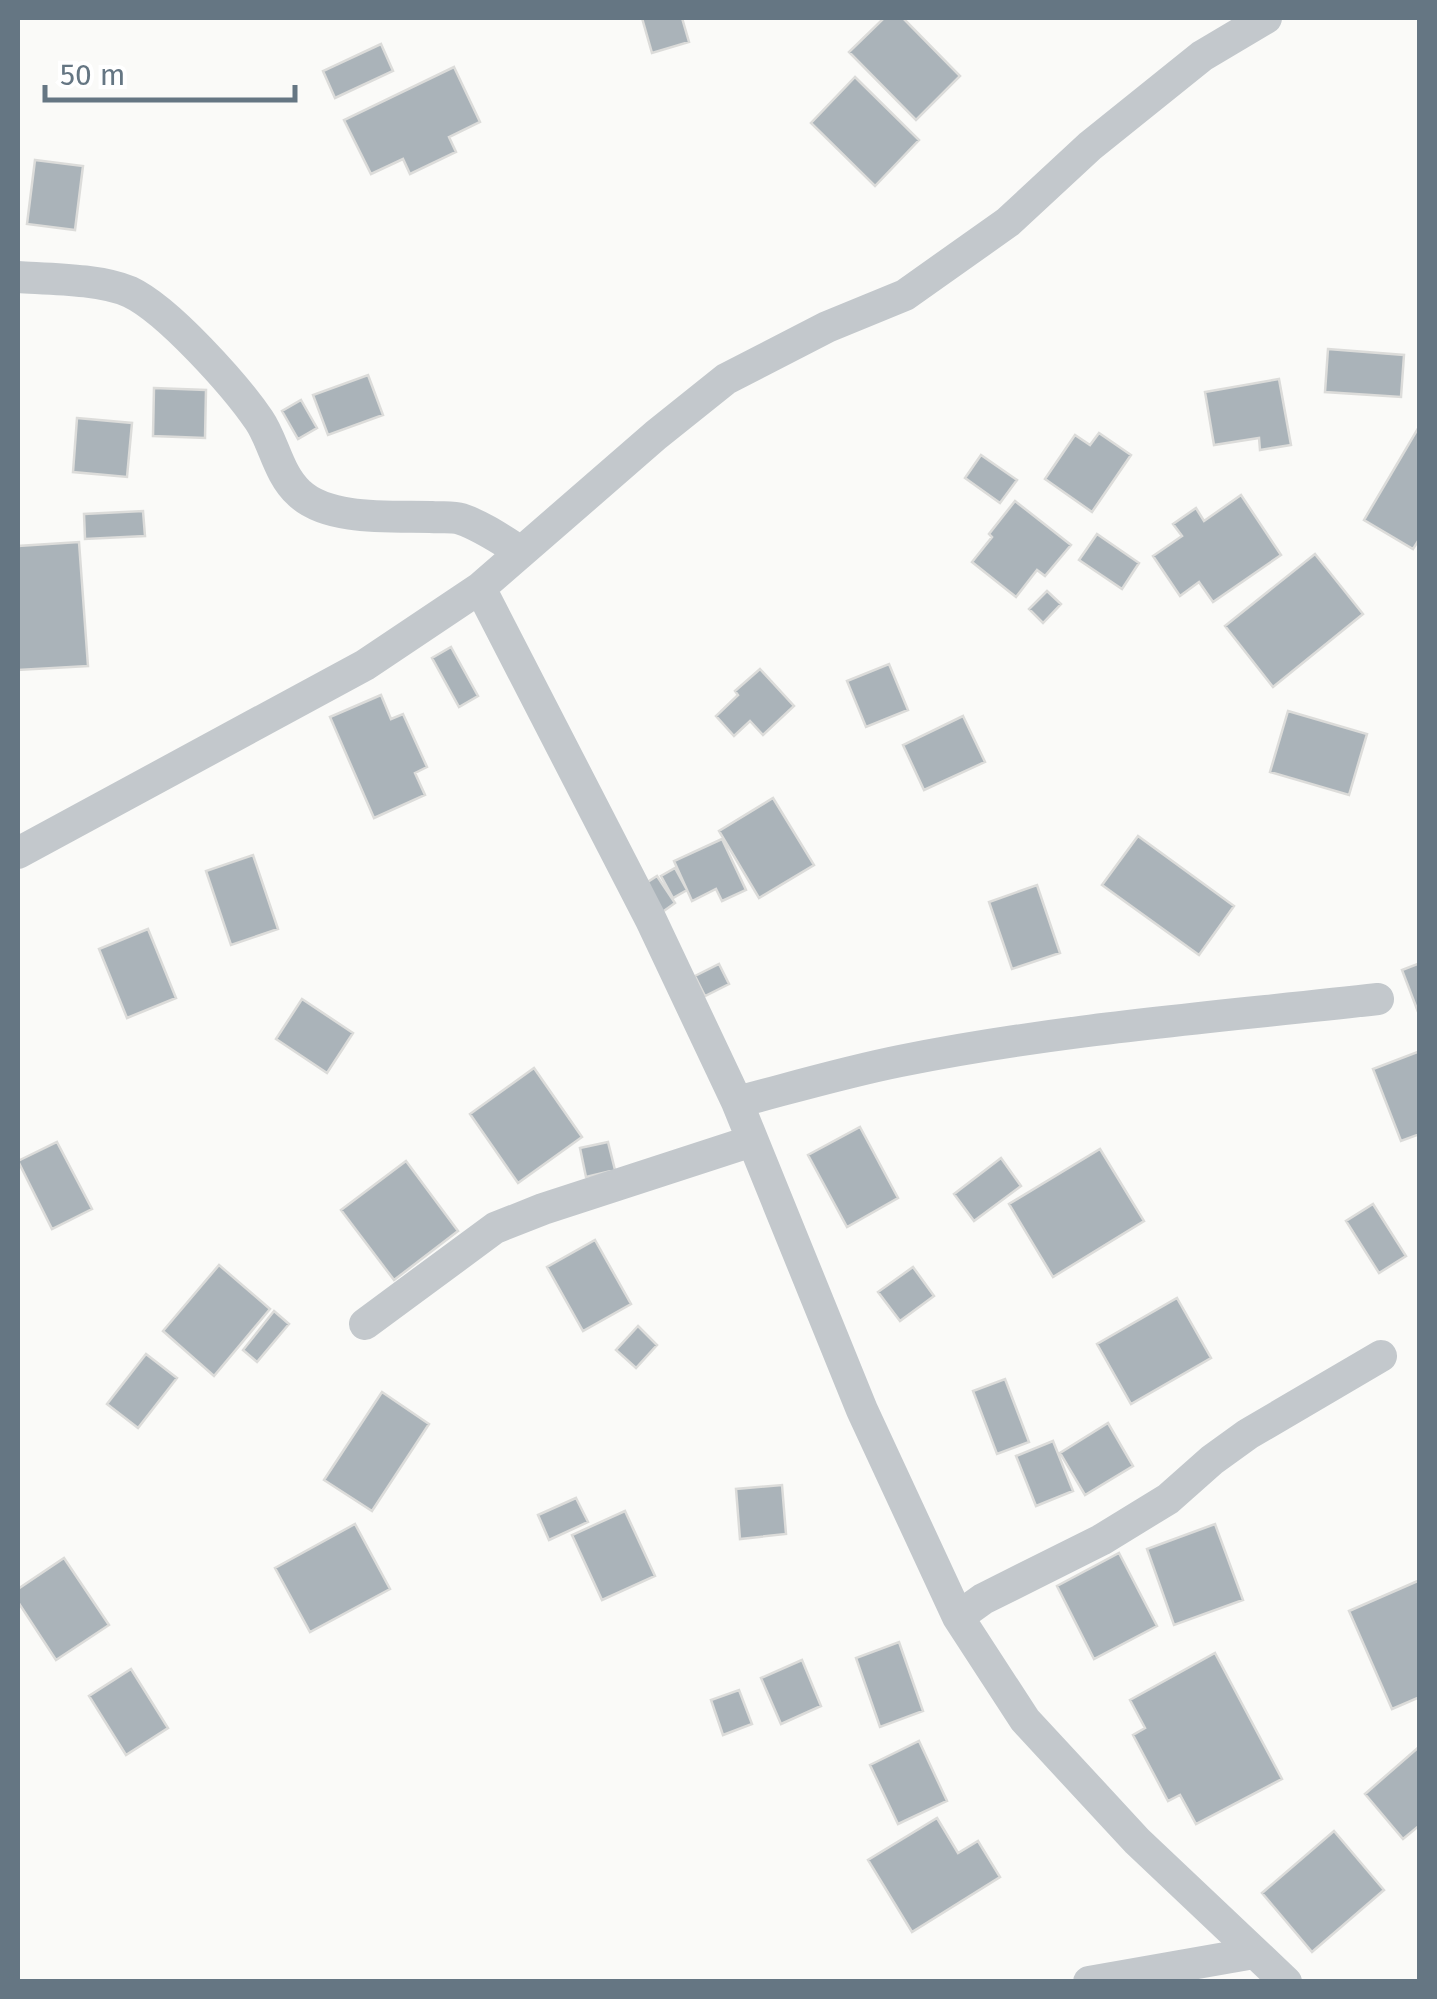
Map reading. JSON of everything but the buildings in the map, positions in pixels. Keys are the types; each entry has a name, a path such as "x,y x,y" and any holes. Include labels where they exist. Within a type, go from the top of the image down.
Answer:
{"street":[{"path":"18,853 365,666 480,588 726,379 826,326 905,295 1008,222 1090,146 1202,56 1266,18"},
{"path":"18,277 76,280 128,291 155,307 242,398 261,423 280,465 299,494 328,510 361,516 458,518 521,552"},
{"path":"480,588 651,920 737,1102 862,1410 958,1617 1025,1720 1137,1841 1286,1982"},
{"path":"737,1102 837,1074 1047,1036 1378,1000"},
{"path":"365,1324 495,1228 543,1208 752,1141"},
{"path":"958,1617 983,1599 1118,1530 1168,1499 1248,1434 1381,1356"},
{"path":"1089,1982 1254,1953"}]}
